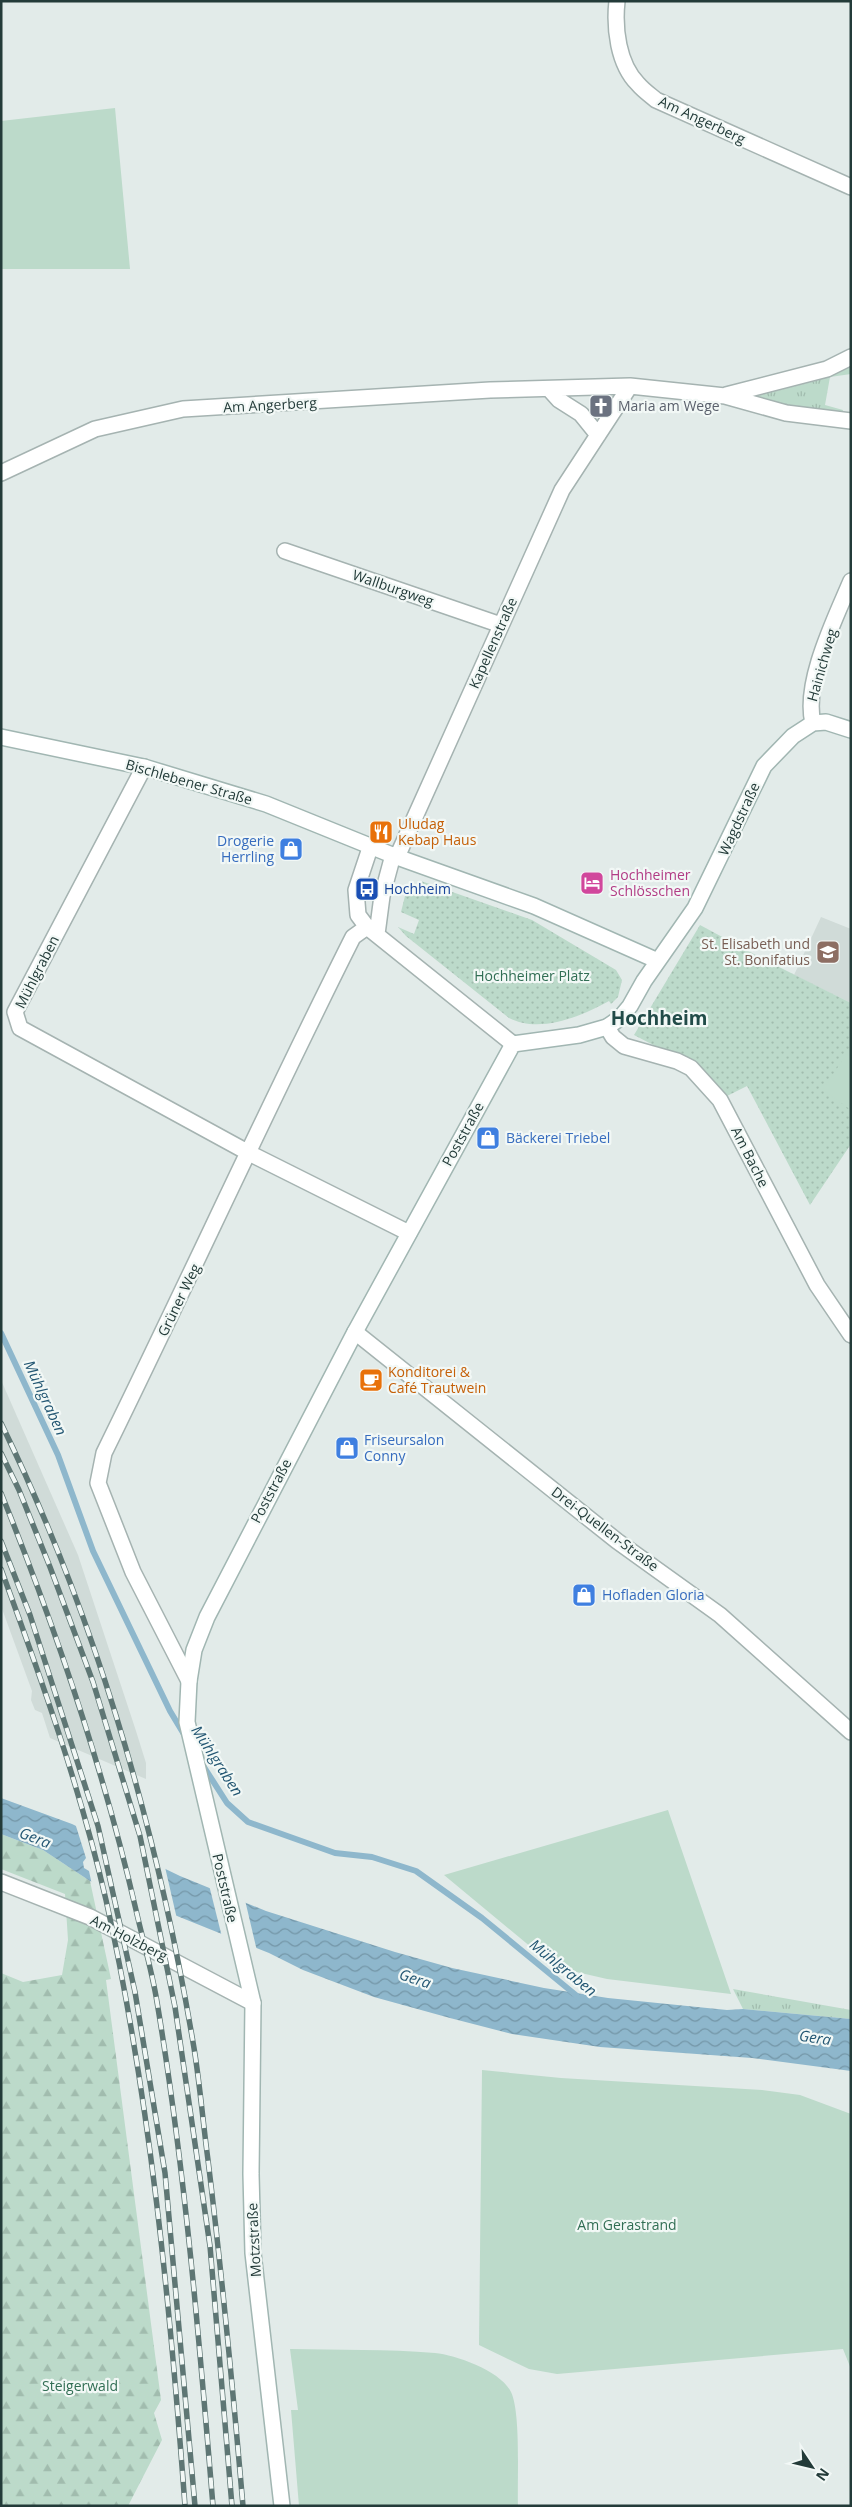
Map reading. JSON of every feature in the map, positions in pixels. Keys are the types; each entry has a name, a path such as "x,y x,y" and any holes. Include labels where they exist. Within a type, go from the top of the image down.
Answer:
{"street":[{"name":"Am Angerberg","path":"616,1 615,16 619,47 626,66 637,84 656,100 851,186"},
{"name":"Am Angerberg","path":"725,396 826,370 851,357"},
{"name":"Am Angerberg","path":"1,473 95,429 183,409 490,390 550,390 630,386 725,396 786,413 851,421"},
{"name":"Kapellenstraße","path":"395,856 562,490 630,386"},
{"path":"550,390 559,400 581,414 598,435"},
{"name":"Wallburgweg","path":"285,551 501,625"},
{"name":"Hainichweg","path":"813,723 810,709 812,689 828,638 851,581"},
{"path":"813,723 826,722 851,730"},
{"name":"Wagdstraße","path":"658,961 695,908 712,878 764,766 793,736 813,723"},
{"name":"Bischlebener Straße","path":"1,737 144,767 266,804 371,845"},
{"name":"Mühlgraben","path":"144,767 15,1012 20,1028 249,1153 409,1233"},
{"path":"371,845 395,856 534,906 658,961 630,1006 620,1018 607,1027 579,1035 513,1044 372,931 358,915 356,890 371,845"},
{"path":"372,931 395,856"},
{"name":"Grüner Weg","path":"188,1681 134,1572 98,1483 104,1453 353,937 372,931"},
{"name":"Am Bache","path":"607,1027 613,1037 624,1046 677,1061 690,1068 720,1100 817,1284 851,1335"},
{"name":"Poststraße","path":"245,1974 200,1786 187,1722 188,1681 194,1650 207,1617 355,1332 513,1044"},
{"name":"Drei-Quellen-Straße","path":"355,1332 617,1541 720,1615 851,1732"},
{"name":"Am Holzberg","path":"1,1882 90,1917 253,2003"},
{"name":"Motzstraße","path":"245,1974 253,2003 251,2174 253,2253 282,2506"}],"shaded area":[{"name":"St. Elisabeth und St. Bonifatius","path":"821,917 851,929 851,1003 794,975"},
{"path":"1,1380 78,1555 146,1763 146,1779 50,1738 42,1713 35,1710 31,1700 32,1691 1,1606"}],"green space":[{"path":"115,108 130,269 1,269 1,121"},
{"path":"851,365 851,374 830,377 825,405 843,410 842,414 774,403 752,397 819,380"},
{"name":"Hochheimer Platz","path":"421,881 532,920 616,970 622,980 618,997 611,1004 609,1001 574,1017 547,1024 521,1022 509,1018 406,936 398,927 414,934 419,920 401,912 405,896 412,892 417,893"},
{"path":"700,925 851,1003 851,1144 810,1205 747,1086 727,1096 693,1060 673,1051 661,1049 634,1035"},
{"path":"851,1047 851,1110 823,1090"},
{"path":"668,1810 731,1994 607,1979 555,1967 444,1875"},
{"name":"Steigerwald","path":"1,1834 43,1850 90,1881 111,1979 106,1980 161,2400 154,2413 162,2440 128,2506 1,2506 1,1973 23,1982 62,1975 68,1940 65,1894 1,1869"},
{"path":"733,1989 851,2010 851,2019 743,2009"},
{"name":"Am Gerastrand","path":"482,2070 561,2078 762,2090 800,2095 851,2114 851,2369 843,2349 557,2374 529,2369 479,2345"},
{"path":"290,2349 381,2350 444,2354 477,2365 498,2377 506,2384 514,2402 518,2447 518,2506 299,2506 291,2410 298,2410"}],"water":[{"name":"Gera","path":"1,1798 72,1824 180,1876 266,1911 452,1968 544,1988 608,1998 727,2010 743,2009 851,2019 851,2071 752,2058 600,2047 512,2034 374,1997 303,1970 269,1953 90,1881 43,1850 1,1834"}],"pier":[{"path":"75,1823 165,1867 177,1919 92,1885 89,1871 84,1868 83,1862 86,1858"},
{"path":"209,1885 245,1900 257,1951 222,1937"}],"waterway":[{"name":"Mühlgraben","path":"1,1333 58,1455 93,1551 170,1711 185,1736"},
{"name":"Mühlgraben","path":"202,1764 227,1803 248,1822 335,1853 372,1857 416,1871 482,1918 577,1996"}],"railway":[{"path":"1,1423 67,1574 95,1651 120,1729 162,1887 179,1967 198,2076 223,2289 243,2506"},
{"path":"1,1453 19,1490 50,1567 93,1682 140,1836 175,2007 210,2246 232,2506"},
{"path":"1,1493 41,1595 77,1699 109,1804 153,1979 176,2127 197,2316 213,2506"},
{"path":"1,1541 30,1615 98,1826 135,1992 165,2173 195,2506"},
{"path":"1,1569 72,1774 96,1858 121,1975 135,2050 156,2201 173,2354 185,2506"}],"place":[{"name":"Maria am Wege","path":"601,406"},
{"name":"Uludag Kebap Haus","path":"381,832"},
{"name":"Drogerie Herrling","path":"291,849"},
{"name":"Hochheimer Schlösschen","path":"592,883"},
{"name":"Hochheim","path":"367,889"},
{"name":"St. Elisabeth und St. Bonifatius","path":"828,952"},
{"name":"Bäckerei Triebel","path":"488,1138"},
{"name":"Konditorei & Café Trautwein","path":"371,1380"},
{"name":"Friseursalon Conny","path":"347,1448"},
{"name":"Hofladen Gloria","path":"584,1595"}],"district":[{"name":"Hochheim","path":"659,1018"}]}
